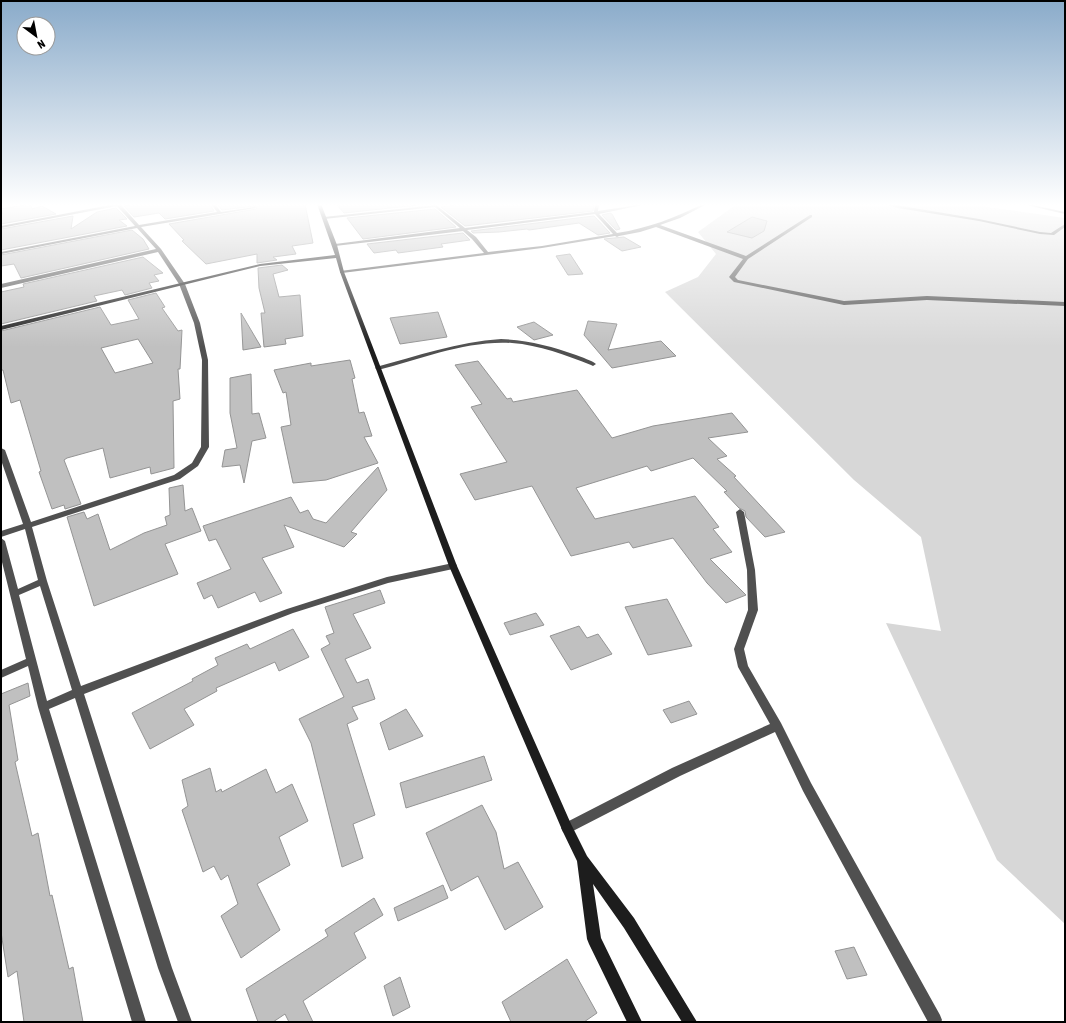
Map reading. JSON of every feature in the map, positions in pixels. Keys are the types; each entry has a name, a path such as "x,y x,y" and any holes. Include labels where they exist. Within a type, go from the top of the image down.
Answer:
{"main road":[{"path":"337,252 342,272 453,566 567,828 583,860 630,922 690,1022"},
{"path":"1,328 260,265 338,256"},
{"path":"583,860 594,938 635,1022"}],"street":[{"path":"1,286 151,252"},
{"path":"1,534 177,477 195,464 205,447 205,360 197,323 182,284 160,252"},
{"path":"342,272 503,252"},
{"path":"729,252 746,258"},
{"path":"756,252 746,258 732,277 736,281 820,300 844,303 927,298 1065,304"},
{"path":"378,368 477,343 502,341 539,346 567,354 593,364"},
{"path":"1,450 28,526 43,581 165,968 185,1022"},
{"path":"740,512 751,570 753,610 739,649 743,667 777,726 807,787 935,1020"},
{"path":"1,541 30,661 43,707 139,1022"},
{"path":"43,707 78,692 290,612 387,580 453,566"},
{"path":"14,594 43,581"},
{"path":"1,674 30,661"},
{"path":"567,828 676,772 777,726"}],"shaded area":[{"path":"714,252 1065,252 1065,924 997,860 886,623 941,631 921,537 854,480 665,292 698,277 716,254"}],"building":[{"path":"18,252 137,252 21,278 14,264 1,266 1,255"},
{"path":"193,252 295,252 296,254 273,257 277,260 257,263 257,254 206,264"},
{"path":"570,254 583,274 568,275 556,256"},
{"path":"143,257 163,273 154,275 159,281 149,283 152,288 125,295 122,290 94,296 97,301 1,324 1,292 24,287 23,284"},
{"path":"282,265 288,270 273,274 279,297 300,295 303,336 285,339 286,344 264,347 261,313 265,313 259,288 258,268"},
{"path":"156,293 165,307 162,308 178,331 182,330 180,369 178,369 180,399 173,401 174,468 151,474 150,467 110,478 103,448 67,458 64,460 81,504 65,509 64,505 52,509 39,472 41,471 20,400 11,403 3,370 1,370 1,331 100,307 111,325 139,319 128,300","holes":["138,339 153,363 115,373 101,348"]},
{"path":"438,312 447,337 400,344 390,318"},
{"path":"241,313 261,347 243,350"},
{"path":"588,321 617,324 608,350 661,341 676,356 612,368 584,335"},
{"path":"534,322 553,335 534,340 517,327"},
{"path":"350,360 355,378 352,379 359,413 364,412 372,436 364,437 378,463 326,480 293,483 281,427 291,425 286,392 283,393 274,370 311,363 311,366"},
{"path":"478,361 507,399 511,398 513,402 577,390 612,438 653,426 732,413 748,432 708,438 727,456 717,459 736,476 734,477 785,532 765,537 746,517 745,511 739,508 724,492 727,491 693,458 651,471 647,466 576,488 595,519 695,496 719,527 713,529 732,552 710,559 746,595 726,603 707,583 673,538 633,548 629,542 571,556 532,486 475,500 460,474 507,462 471,407 482,404 455,365"},
{"path":"251,374 252,414 259,413 266,438 252,441 244,483 240,465 222,467 225,450 237,448 230,413 230,378"},
{"path":"378,467 387,490 351,532 357,534 344,547 284,525 294,547 262,558 282,593 260,602 255,592 218,608 212,595 204,599 197,583 231,569 216,539 209,541 203,526 291,497 300,513 308,510 313,519 326,523"},
{"path":"183,485 185,511 192,508 201,531 165,544 178,574 94,606 67,517 84,512 87,519 98,514 110,550 144,533 167,525 165,517 170,515 169,488"},
{"path":"380,590 385,603 353,614 371,648 345,659 357,683 368,679 375,699 352,707 358,719 347,724 375,815 353,824 363,858 342,867 311,743 299,719 344,697 321,649 330,644 326,636 334,633 325,607"},
{"path":"667,599 692,646 648,655 625,607"},
{"path":"536,613 544,625 510,635 504,623"},
{"path":"579,626 587,638 598,634 612,654 571,670 550,636"},
{"path":"293,629 309,657 279,671 275,662 216,688 217,691 184,709 194,725 150,749 132,713 193,681 192,679 218,665 215,658 247,644 250,649"},
{"path":"28,683 30,696 9,705 18,760 15,762 32,836 38,833 50,896 52,895 69,969 73,967 83,1022 24,1022 17,971 8,977 1,932 1,694"},
{"path":"689,701 697,714 671,723 663,710"},
{"path":"406,709 423,736 389,750 380,723"},
{"path":"484,756 492,780 406,808 400,783"},
{"path":"210,768 216,792 221,789 222,792 266,769 276,793 292,784 308,821 279,837 290,865 257,884 280,930 241,958 221,916 238,904 228,875 221,880 214,866 203,872 182,810 188,806 182,780"},
{"path":"482,805 496,832 504,869 518,862 543,907 505,930 478,876 451,891 426,833"},
{"path":"443,885 448,898 398,921 394,908"},
{"path":"374,898 383,915 354,933 366,958 303,1001 313,1022 289,1022 285,1014 273,1022 258,1022 246,989 328,936 325,930"},
{"path":"854,947 867,975 847,979 835,951"},
{"path":"567,959 597,1013 584,1022 511,1022 502,1002"},
{"path":"400,977 410,1007 393,1016 384,986"}]}
